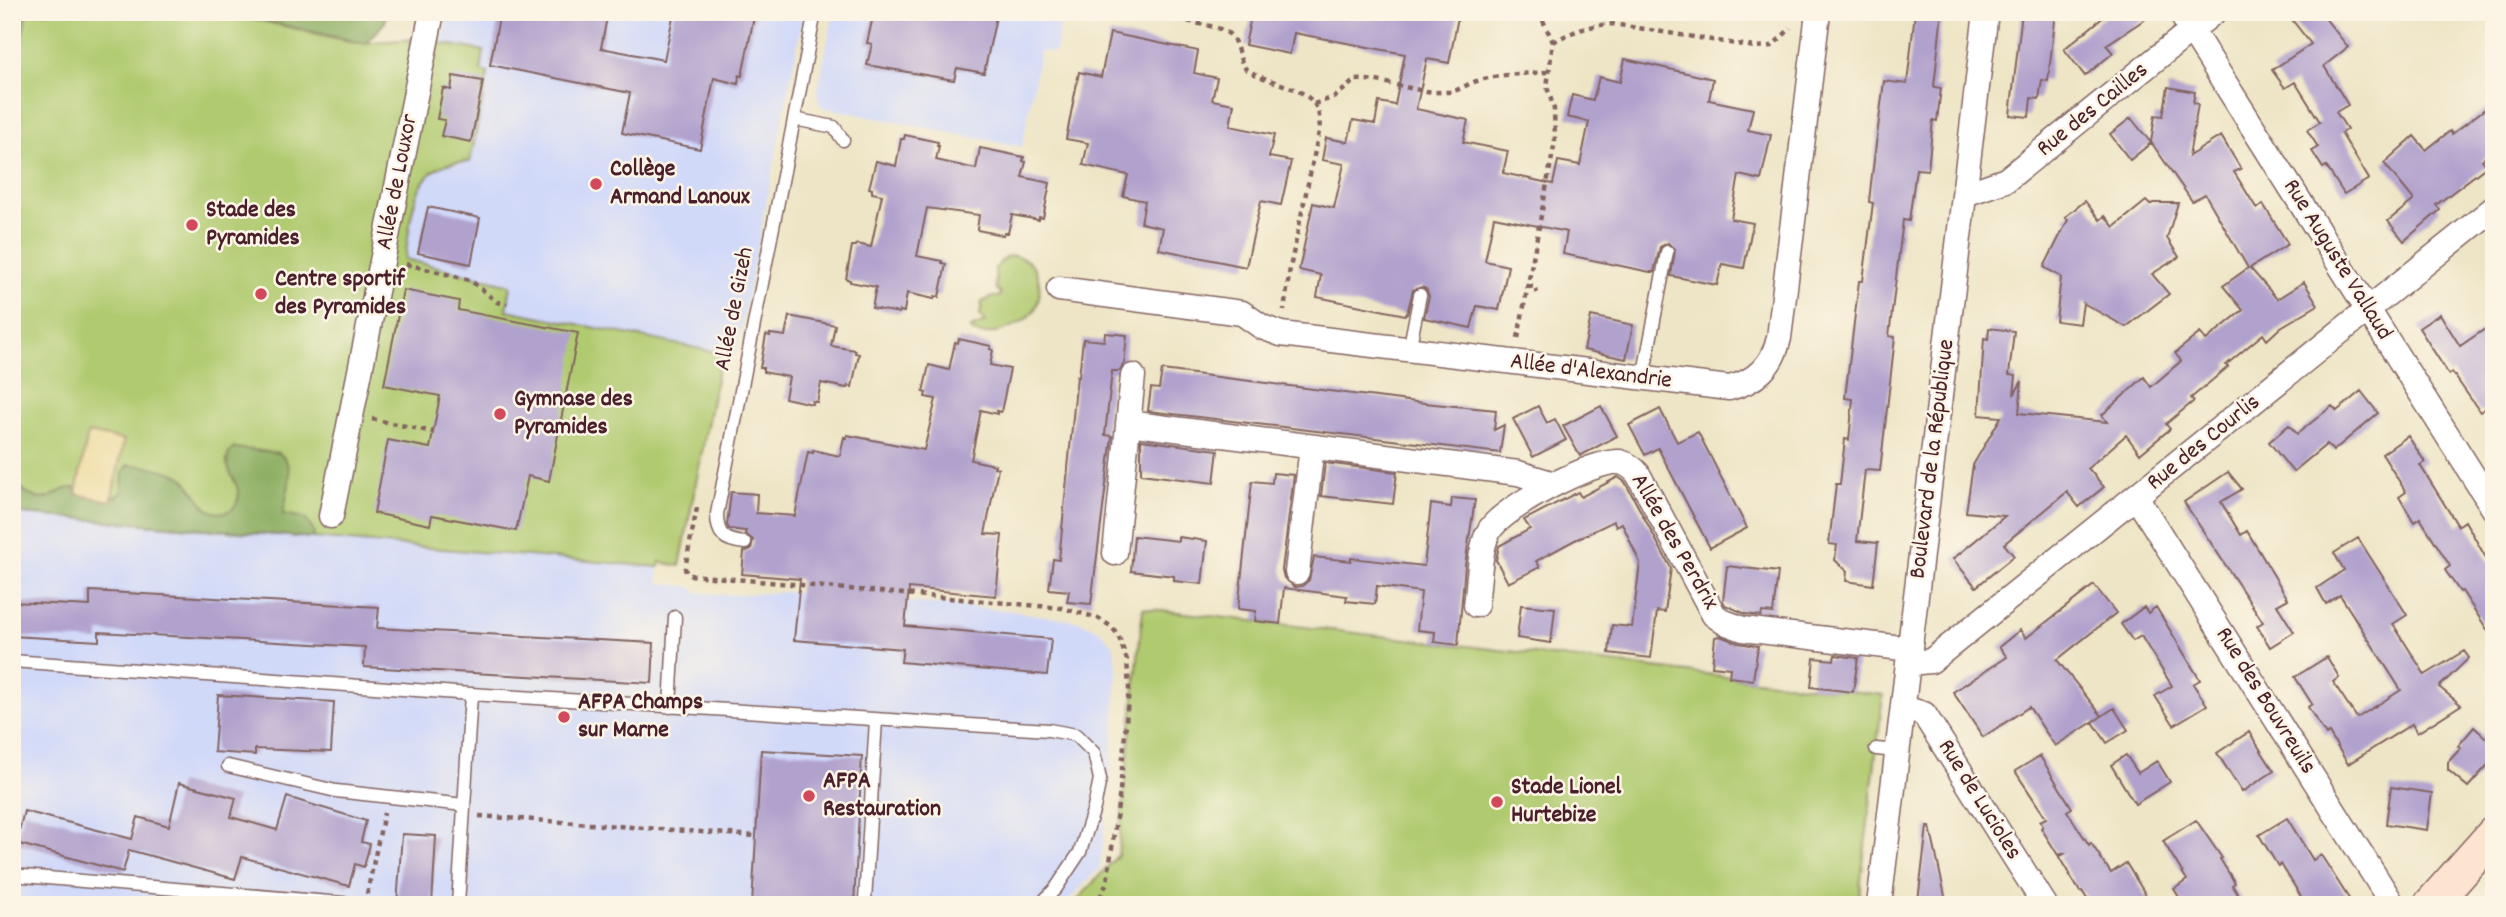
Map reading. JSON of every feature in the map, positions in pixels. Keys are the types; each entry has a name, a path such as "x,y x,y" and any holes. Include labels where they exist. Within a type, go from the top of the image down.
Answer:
{"main road":[{"path":"2431,905 2494,834"}],"street":[{"name":"Allée d'Alexandrie","path":"1059,289 1242,313 1262,327 1281,334 1729,388 1751,381 1768,366 1776,354 1818,12"},
{"name":"Boulevard de la République","path":"1879,905 1887,750 1903,708 1986,12"},
{"name":"Rue des Cailles","path":"1965,194 2006,180 2186,21 2214,12"},
{"name":"Allée de Louxor","path":"331,516 383,259 437,14"},
{"name":"Rue Auguste Vallaud","path":"2186,21 2494,509"},
{"name":"Rue des Courlis","path":"1909,656 1931,662 2494,208"},
{"path":"1115,553 1133,376"},
{"path":"1128,423 1518,473 1554,484"},
{"path":"1297,572 1313,534 1312,447"},
{"name":"Allée des Perdrix","path":"1476,605 1488,532 1496,521 1554,484 1613,462 1623,463 1631,466 1638,474 1714,615 1724,622 1743,629 1909,656"},
{"name":"Rue des Bouvreuils","path":"2137,498 2393,905"},
{"name":"Rue de Lucioles","path":"1903,708 1923,714 2045,905"}],"lane":[{"name":"Allée de Gizeh","path":"745,543 729,542 719,533 717,514 720,491 777,177 794,119 815,12"},
{"path":"794,119 834,127 843,140"},
{"path":"1643,378 1667,252"},
{"path":"1409,350 1420,295"},
{"path":"670,707 675,617"},
{"path":"12,661 471,694 1049,730 1076,736 1094,753 1100,779 1094,808 1080,852 1056,888 1040,905"},
{"path":"458,905 471,694"},
{"path":"865,901 876,720"},
{"path":"228,766 336,791 464,810"},
{"path":"12,875 353,904"}],"path":[{"path":"1170,12 1185,22 1227,32 1232,37 1246,69 1302,93 1320,111 1319,132 1290,268 1281,334"},
{"path":"1513,362 1555,141 1554,109 1547,87 1553,42 1539,12"},
{"path":"1553,42 1572,32 1595,25 1613,24 1755,47 1772,46 1794,25"},
{"path":"1314,104 1335,97 1355,80 1373,81 1412,90 1447,92 1499,75 1547,72"},
{"path":"383,259 470,280 497,302 507,304"},
{"path":"1528,286 1535,287 1537,293"},
{"path":"369,418 433,432"},
{"path":"699,500 685,568 690,575 1062,608 1098,618 1112,627 1118,635 1127,660 1129,688 1120,791 1107,883 1096,905"},
{"path":"353,904 367,895 387,797"},
{"path":"464,810 756,836"}],"shaded area":[{"name":"Collège Armand Lanoux","path":"448,12 804,12 736,355 506,310 405,259 415,200 424,180 444,165 470,162 487,73 481,72 484,51 442,44"},
{"path":"834,12 1062,12 1055,53 1040,51 1022,147 821,107 817,95"},
{"name":"AFPA Champs sur Marne","path":"12,513 659,567 658,583 687,586 700,593 728,595 787,592 1005,610 1082,622 1100,631 1113,645 1117,667 1112,767 1100,868 1064,905 12,905"}],"green space":[{"name":"Centre sportif des Pyramides","path":"12,12 223,12 356,43 419,39 484,51 481,71 488,73 470,162 451,163 436,169 425,179 413,208 405,259 511,285 507,310 721,353 680,566 660,562 659,567 12,513"},
{"path":"12,12 27,12 12,87"},
{"path":"226,12 386,12 385,22 366,44"},
{"path":"1014,256 1027,261 1036,271 1039,291 1035,309 1023,320 1006,329 986,334 971,331 971,328 986,322 980,316 982,302 999,297 1001,293 996,288 995,269 1005,257"},
{"path":"234,448 279,453 285,459 289,481 283,514 305,518 314,532 313,538 12,513 12,479 37,498 43,499 71,488 116,497 122,492 123,473 128,465 156,468 177,474 211,510 217,513 231,510 239,495 227,461 228,454"},
{"name":"Stade Lionel Hurtebize","path":"1143,608 1883,695 1858,905 1073,905 1118,855"}],"sand":[{"path":"88,433 124,440 111,501 76,494"}],"building":[{"path":"500,12 608,12 601,48 664,60 674,12 755,12 738,84 714,78 700,149 622,133 630,93 490,65"},
{"path":"874,12 997,12 984,73 957,68 954,80 867,65 872,44 867,43"},
{"path":"1252,12 1459,12 1449,63 1427,59 1416,109 1468,120 1463,142 1508,151 1503,173 1553,184 1558,161 1580,165 1589,122 1567,117 1572,95 1593,100 1599,77 1620,82 1625,59 1713,79 1709,100 1753,109 1748,130 1771,135 1761,180 1739,175 1731,219 1753,223 1744,268 1722,264 1717,285 1671,276 1675,250 1668,243 1660,247 1654,272 1650,272 1563,254 1567,232 1494,217 1485,261 1508,266 1499,310 1477,306 1471,328 1424,318 1429,296 1422,287 1413,290 1405,315 1317,297 1321,275 1299,270 1313,203 1334,208 1344,164 1322,160 1326,138 1348,142 1353,120 1375,124 1379,102 1395,105 1405,54 1294,33 1290,54 1245,45"},
{"path":"1915,12 1942,12 1934,87 1941,88 1937,121 1933,120 1928,170 1916,169 1909,221 1903,220 1889,336 1895,337 1880,471 1865,470 1857,541 1878,543 1873,585 1846,581 1847,571 1835,560 1837,545 1829,544 1836,484 1840,484 1845,439 1849,440 1853,399 1845,398 1859,281 1863,281 1873,203 1869,202 1884,81 1907,84"},
{"path":"2022,12 2056,12 2048,81 2042,80 2039,99 2031,98 2029,117 2010,115"},
{"path":"2110,12 2156,12 2106,45 2113,53 2085,76 2064,49"},
{"path":"2286,12 2320,12 2348,47 2324,66 2348,105 2336,112 2347,129 2341,133 2369,179 2344,194 2326,166 2323,168 2312,151 2318,147 2307,130 2320,122 2295,82 2285,88 2272,70 2311,44"},
{"path":"1110,33 1198,51 1194,73 1217,78 1212,100 1234,104 1230,126 1274,135 1269,157 1291,161 1281,205 1261,201 1246,267 1159,249 1163,228 1141,223 1145,201 1123,196 1128,175 1083,165 1088,143 1066,139 1079,72 1101,77"},
{"path":"453,76 483,81 471,142 441,136 445,120 437,119 443,88 451,90"},
{"path":"2168,87 2195,92 2193,103 2198,104 2189,156 2221,136 2241,169 2234,172 2257,209 2263,204 2288,244 2250,268 2277,299 2304,282 2318,305 2281,327 2267,340 2263,334 2191,398 2194,401 2166,424 2170,429 2140,454 2126,435 2088,468 2104,487 2079,507 2067,492 2004,544 2014,556 1976,587 1953,559 2005,516 1966,512 1973,465 2001,417 1979,415 1984,338 1988,339 1989,328 2014,331 2009,375 2016,376 2014,395 2022,381 2019,413 2107,422 2102,415 2144,377 2151,387 2181,361 2175,353 2200,333 2206,340 2243,310 2223,286 2248,268 2205,194 2192,201 2151,142 2155,115 2163,116"},
{"path":"2494,102 2494,150 2482,160 2487,166 2436,205 2440,210 2404,241 2388,221 2414,200 2384,163 2414,136 2426,150"},
{"path":"2131,118 2151,143 2130,160 2110,134"},
{"path":"905,135 938,142 936,160 976,169 980,148 1024,157 1023,161 1026,162 1022,177 1050,183 1043,218 1039,217 1039,220 1012,215 1008,233 1003,235 977,230 979,215 927,208 917,256 946,264 939,297 935,296 934,299 907,293 904,312 899,313 872,308 876,287 846,279 852,246 857,244 871,247 882,195 872,193 869,188 876,161 896,166 901,139 904,139"},
{"path":"2085,201 2100,220 2105,216 2114,227 2146,201 2150,205 2178,203 2167,238 2179,257 2152,274 2169,294 2126,327 2083,303 2080,324 2056,321 2061,277 2044,267 2068,220 2065,217"},
{"path":"428,207 480,218 471,264 418,253"},
{"name":"Gymnase des Pyramides","path":"403,290 459,301 458,310 578,333 549,481 528,476 516,531 432,515 430,525 374,513 388,440 430,448 440,396 384,385"},
{"path":"2440,314 2460,346 2494,323 2494,403 2480,412 2452,372 2449,375 2419,328"},
{"path":"789,316 835,325 831,346 855,350 855,353 859,354 852,387 821,383 817,402 812,401 812,404 785,398 789,377 763,372 763,368 760,368 766,335 785,336"},
{"path":"1591,316 1633,325 1626,359 1584,350"},
{"path":"1105,333 1127,335 1124,364 1119,371 1112,371 1105,435 1112,436 1091,604 1067,602 1069,591 1049,589 1053,559 1059,560 1077,376 1079,377 1083,339 1104,341"},
{"path":"959,339 991,346 990,349 993,350 990,365 1010,369 1001,412 997,411 997,414 981,410 971,460 998,468 985,534 1002,535 996,596 909,588 905,626 1051,639 1047,675 901,662 903,649 794,640 800,579 742,574 744,552 751,549 753,540 745,534 746,531 729,529 727,525 731,492 757,494 756,513 795,516 808,452 813,453 813,450 840,456 844,437 847,435 924,450 936,399 925,397 926,393 923,392 929,365 949,370 955,342 958,343"},
{"path":"1162,370 1496,410 1494,430 1504,425 1500,453 1148,411 1151,388 1159,389"},
{"path":"2361,391 2378,413 2333,451 2327,444 2293,472 2269,442 2289,425 2297,434 2332,406 2337,411"},
{"path":"1538,406 1547,423 1555,419 1566,440 1533,457 1513,419"},
{"path":"1601,406 1617,436 1580,456 1563,426"},
{"path":"1660,409 1677,442 1698,432 1747,528 1710,548 1658,448 1645,455 1629,425"},
{"path":"2408,436 2425,462 2420,465 2458,526 2465,521 2494,572 2494,640 2445,570 2450,566 2420,518 2414,522 2399,497 2406,492 2382,454"},
{"path":"1141,440 1218,450 1214,483 1141,474"},
{"path":"1325,463 1397,472 1393,504 1321,496"},
{"path":"2228,472 2242,489 2221,502 2241,535 2247,531 2288,599 2277,605 2294,632 2270,647 2257,626 2263,622 2184,502"},
{"path":"1273,473 1294,475 1282,570 1284,578 1295,587 1302,586 1309,580 1314,557 1424,566 1431,504 1451,507 1452,498 1475,500 1465,565 1458,645 1434,642 1435,632 1417,630 1421,592 1377,586 1375,604 1346,601 1347,596 1284,588 1280,624 1255,621 1256,611 1238,609 1252,481 1272,483"},
{"path":"1618,477 1625,482 1671,568 1665,612 1657,611 1651,658 1609,653 1612,625 1632,627 1640,563 1622,523 1616,526 1614,521 1573,541 1536,561 1540,567 1508,583 1496,560 1499,546 1530,529 1524,520 1578,492 1581,497"},
{"path":"1134,536 1207,541 1202,584 1174,581 1174,576 1131,571"},
{"path":"2358,538 2407,615 2393,624 2425,675 2464,651 2469,658 2439,687 2461,705 2417,733 2412,724 2348,764 2329,733 2326,735 2308,707 2312,704 2295,677 2327,657 2339,677 2333,682 2357,718 2401,690 2340,595 2326,604 2317,588 2344,570 2334,553"},
{"path":"1727,566 1778,572 1773,613 1762,612 1761,616 1746,614 1725,605 1723,601"},
{"path":"2094,585 2116,613 2057,660 2102,716 2055,746 2029,707 1983,737 1953,692 2007,657 1999,647 2020,630 2026,638"},
{"path":"90,591 379,607 377,628 654,643 652,683 364,667 365,647 99,632 99,641 12,636 12,602 90,606"},
{"path":"1521,605 1555,608 1551,643 1517,638"},
{"path":"2144,607 2148,613 2156,607 2200,680 2193,684 2207,705 2174,725 2155,696 2172,686 2141,636 2133,641 2121,624"},
{"path":"1720,636 1738,643 1758,646 1753,680 1729,677 1730,668 1712,666 1715,637"},
{"path":"1835,655 1858,658 1853,692 1811,687 1814,658 1834,660"},
{"path":"218,695 334,702 331,752 255,749 255,755 214,752"},
{"path":"2114,708 2128,730 2107,743 2093,722"},
{"path":"2474,727 2494,745 2494,758 2468,787 2448,770 2448,762"},
{"path":"2249,732 2274,771 2242,792 2217,753"},
{"name":"AFPA Restauration","path":"761,750 862,756 854,905 752,905"},
{"path":"2126,755 2138,773 2157,761 2170,782 2135,804 2111,765"},
{"path":"2040,756 2072,808 2067,811 2089,845 2091,843 2111,873 2126,863 2152,905 2091,905 2082,891 2080,892 2059,857 2066,853 2058,855 2041,828 2043,826 2040,821 2046,818 2015,771"},
{"path":"179,783 236,798 231,817 277,830 287,797 366,821 361,842 370,844 364,867 355,864 349,886 242,857 235,879 129,850 123,872 16,843 24,811 132,839 138,817 169,826"},
{"path":"2391,787 2432,793 2427,830 2386,824"},
{"path":"2287,818 2313,860 2321,855 2353,905 2306,905 2259,835"},
{"path":"2196,820 2222,858 2220,859 2235,883 2232,885 2245,905 2184,905 2174,889 2187,880 2163,841"},
{"path":"1927,827 1930,827 1947,905 1918,901"},
{"path":"402,834 436,836 432,905 397,905"}],"place":[{"name":"Collège Armand Lanoux","path":"596,184"},
{"name":"Stade des Pyramides","path":"192,225"},
{"name":"Centre sportif des Pyramides","path":"261,294"},
{"name":"Gymnase des Pyramides","path":"500,414"},
{"name":"AFPA Champs sur Marne","path":"564,717"},
{"name":"AFPA Restauration","path":"809,796"},
{"name":"Stade Lionel Hurtebize","path":"1497,802"}]}
